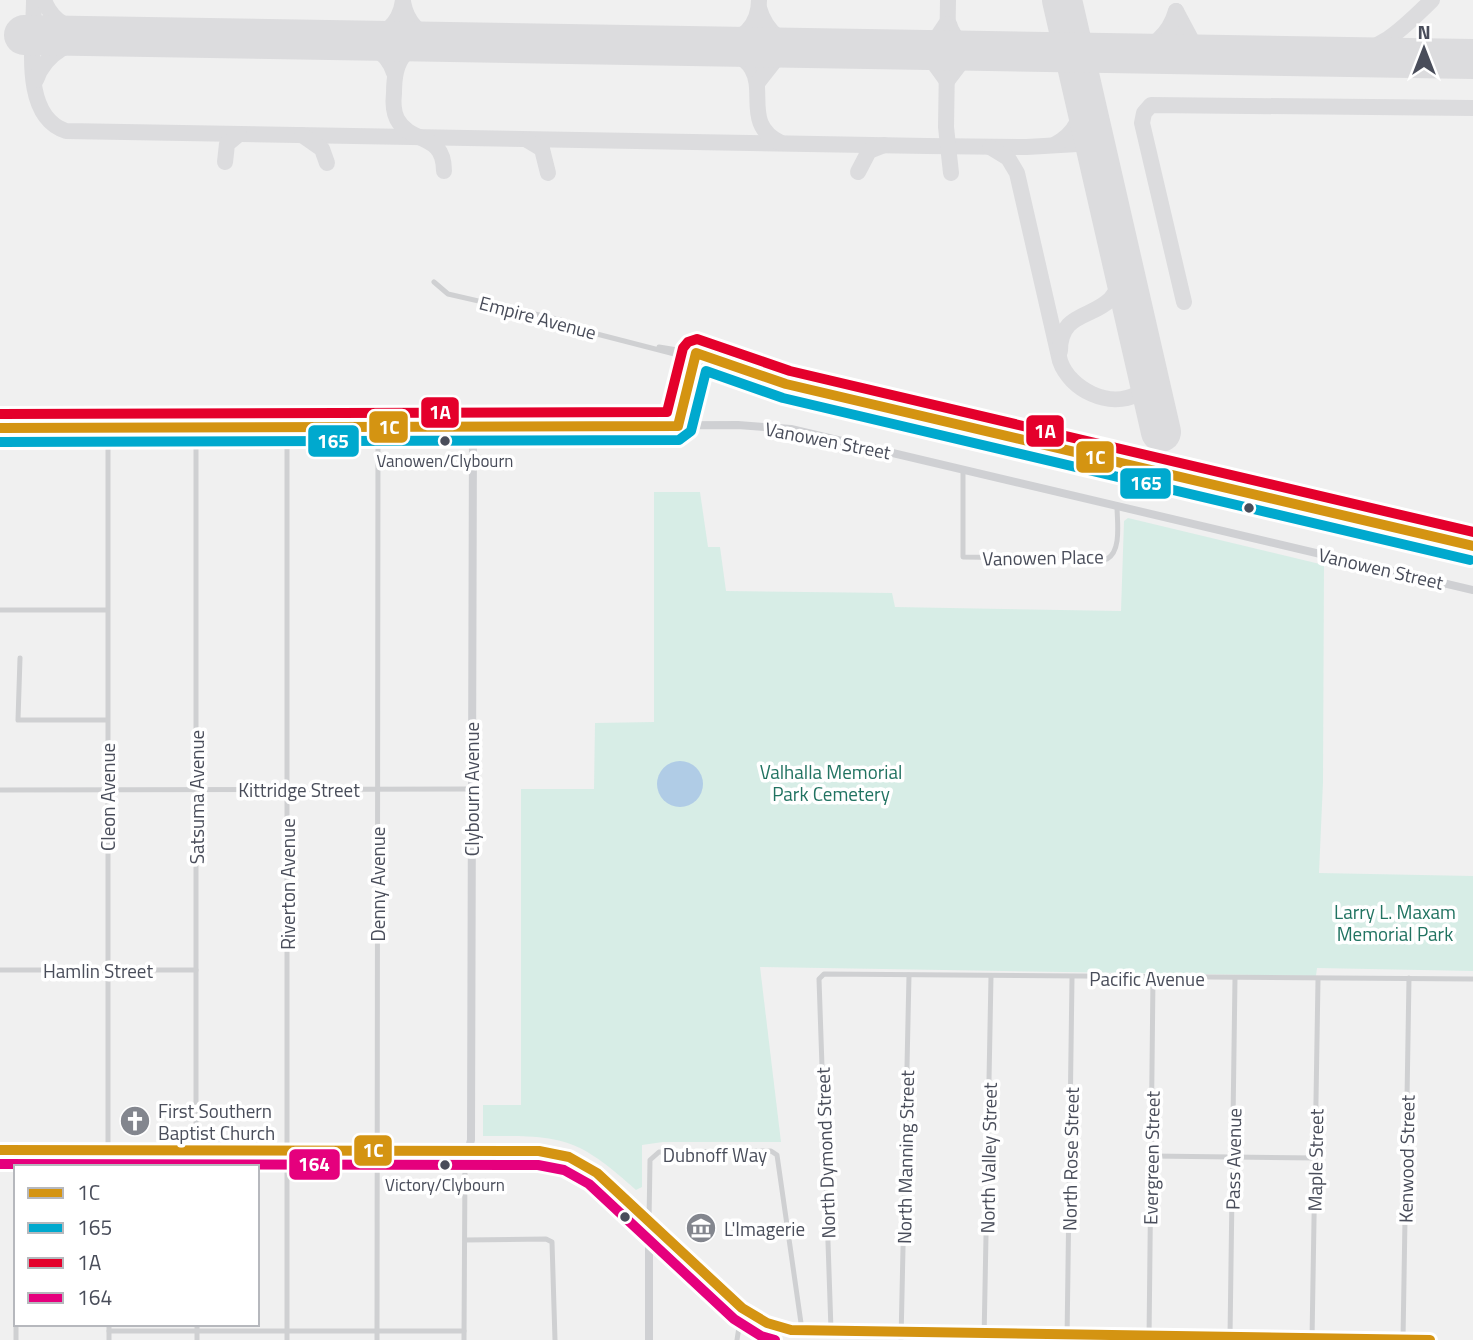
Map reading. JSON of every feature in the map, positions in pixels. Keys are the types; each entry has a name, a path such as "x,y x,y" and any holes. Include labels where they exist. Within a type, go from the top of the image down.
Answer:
{"main road":[{"path":"678,426 695,356"},
{"name":"Empire Avenue","path":"695,356 761,380 786,384"},
{"name":"Empire Avenue","path":"695,356 786,384 1473,546"},
{"path":"689,377 710,369 761,380"},
{"name":"Vanowen Street","path":"0,428 678,426 791,429 1473,590"},
{"name":"Clybourn Avenue","path":"468,1151 471,1126 473,427"},
{"path":"0,1150 539,1151 569,1157 597,1173 742,1308 767,1323 802,1330 901,1336 1430,1340"},
{"path":"649,1222 649,1340"},
{"path":"650,1251 672,1243"},
{"path":"802,1330 804,1340"}],"street":[{"name":"Empire Avenue","path":"434,282 448,294 561,320 593,333 695,356"},
{"name":"Riverton Avenue","path":"287,427 287,1340"},
{"name":"Cleon Avenue","path":"108,428 108,1165"},
{"name":"Satsuma Avenue","path":"196,428 196,1165"},
{"name":"Denny Avenue","path":"377,1340 378,428"},
{"name":"Vanowen Place","path":"963,469 963,557 1107,559 1116,548 1117,506"},
{"path":"0,610 107,610"},
{"path":"20,658 18,720 107,720"},
{"name":"Kittridge Street","path":"0,790 471,789"},
{"name":"Hamlin Street","path":"0,970 196,970"},
{"name":"Pacific Avenue","path":"821,975 1473,979"},
{"name":"North Dymond Street","path":"821,975 831,1330"},
{"name":"North Manning Street","path":"901,1336 909,975"},
{"name":"North Valley Street","path":"984,1336 991,976"},
{"name":"Evergreen Street","path":"1149,1338 1153,977"},
{"name":"North Rose Street","path":"1067,1337 1072,978"},
{"name":"Pass Avenue","path":"1230,1338 1236,978"},
{"name":"Kenwood Street","path":"1403,1340 1409,978"},
{"name":"Maple Street","path":"1312,1339 1318,980"},
{"path":"16,1150 16,1165"},
{"path":"464,1340 464,1240 468,1151"},
{"name":"Dubnoff Way","path":"649,1222 650,1160 653,1154 771,1152 777,1155 802,1330"},
{"path":"1152,1156 1316,1158"},
{"path":"464,1240 546,1239 554,1248 555,1340"},
{"path":"737,1340 742,1308"},
{"path":"197,1327 197,1340"},
{"path":"109,1340 109,1328 464,1331"}],"green space":[{"name":"Valhalla Memorial Park Cemetery","path":"654,492 700,492 708,547 720,547 726,591 892,593 895,607 1121,611 1124,521 1128,518 1324,565 1323,782 1319,873 1473,876 1473,971 1317,968 1316,976 760,967 781,1142 663,1142 642,1145 642,1187 636,1190 598,1159 567,1143 532,1137 483,1136 483,1105 521,1105 521,789 594,789 595,723 654,722"}],"water":[{"path":"680,761 696,768 703,784 696,800 680,807 664,800 657,784 664,768"}],"taxiway":[{"path":"34,0 32,55 36,94 51,123 66,131 927,146 1027,147 1094,143"},
{"path":"44,0 58,21 97,36"},
{"path":"358,41 375,37 388,29 398,17 403,0"},
{"path":"716,46 734,40 747,31 756,18 759,0"},
{"path":"948,0 946,127 951,173"},
{"path":"1339,57 1380,44 1432,0"},
{"path":"403,2 415,27 440,41"},
{"path":"759,8 767,25 778,37 810,48"},
{"path":"1176,11 1193,43 1219,55"},
{"path":"1128,54 1145,49 1159,40 1176,11"},
{"path":"906,49 934,42 946,24"},
{"path":"949,24 954,35 963,43 986,51"},
{"path":"1179,26 1183,55"},
{"path":"36,80 46,62 61,49 99,36"},
{"path":"338,41 356,42 372,47 385,57 394,73"},
{"path":"442,42 419,46 404,55 396,70 393,103 397,119 403,127 439,150 444,171"},
{"path":"714,47 737,55 750,66 756,79 760,120 766,132 781,143"},
{"path":"758,82 776,59 804,49"},
{"path":"904,50 934,63 947,81 963,60 986,51"},
{"path":"1458,59 1473,57"},
{"path":"1054,145 1068,135 1077,123 1083,91"},
{"path":"1184,302 1142,123 1144,113 1151,105 1473,108"},
{"path":"225,162 227,144 239,134"},
{"path":"302,135 322,149 327,163"},
{"path":"527,140 542,149 548,173"},
{"path":"858,172 869,151 884,145"},
{"path":"990,147 1008,158 1017,173 1060,361 1065,371 1072,380 1092,394 1115,399 1137,394 1147,371"},
{"path":"1060,351 1063,335 1069,325 1111,299 1119,286 1123,267"}],"runway":[{"path":"1062,0 1161,432"},
{"path":"24,35 1473,59"}],"transit line":[{"name":"1A","path":"0,414 667,412 683,348 688,342 697,339 790,371 1473,532"},
{"name":"1C","path":"0,428 678,426 696,353 786,384 1473,546"},
{"name":"165","path":"0,442 679,440 691,431 706,371 783,398 1470,560"},
{"name":"1C","path":"0,1150 539,1151 569,1157 597,1173 742,1308 767,1323 791,1330 1430,1340"},
{"name":"164","path":"0,1164 538,1165 564,1170 589,1184 734,1319 761,1336 775,1340"}],"place":[{"name":"Vanowen/Clybourn","path":"445,441"},
{"name":"First Southern Baptist Church","path":"135,1121"},
{"name":"Victory/Clybourn","path":"445,1165"},
{"name":"L'Imagerie","path":"701,1228"}],"park label":[{"name":"Larry L. Maxam Memorial Park","path":"1395,922"}]}
